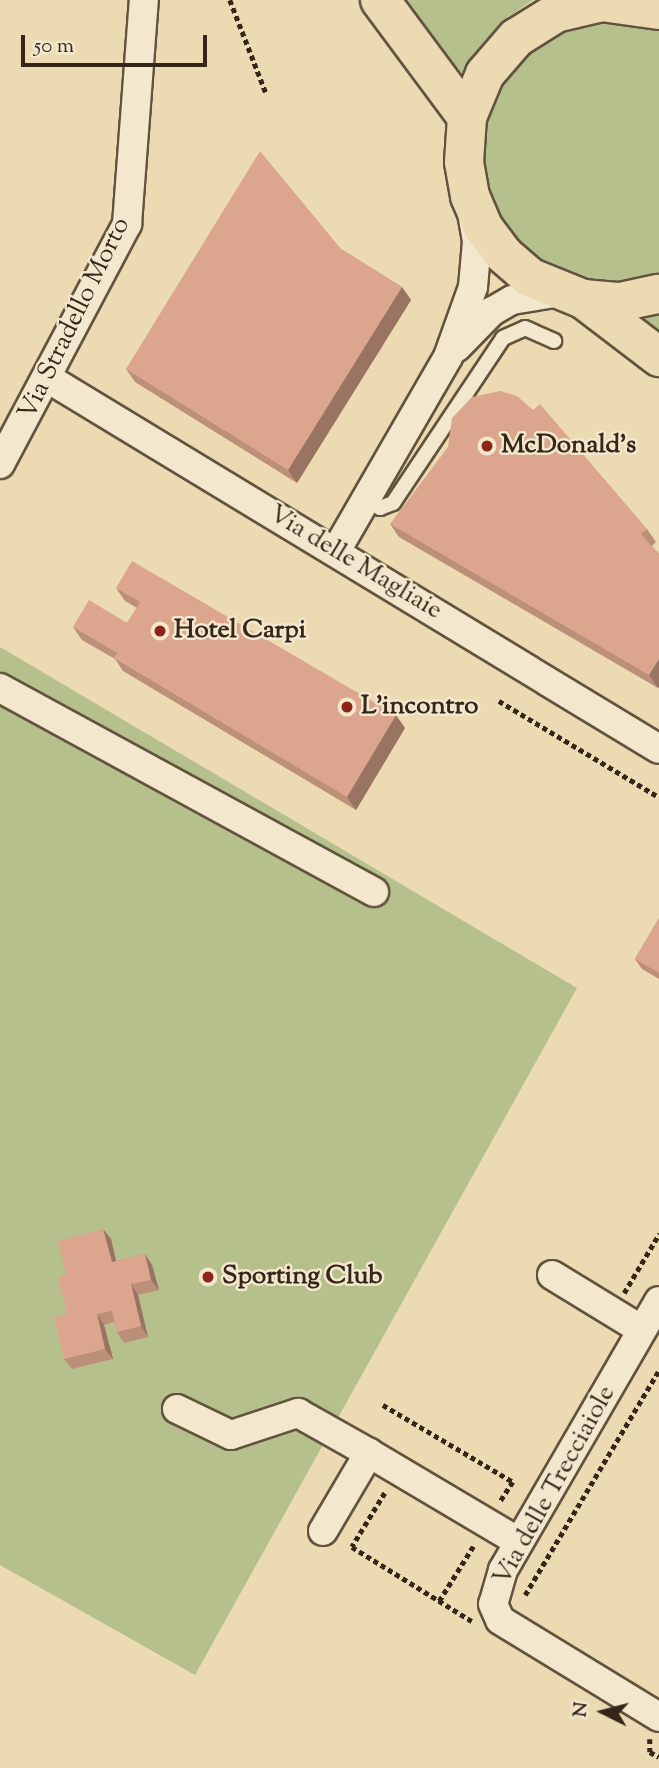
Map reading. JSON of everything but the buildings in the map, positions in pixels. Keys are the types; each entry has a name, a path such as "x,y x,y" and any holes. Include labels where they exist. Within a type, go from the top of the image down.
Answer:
{"main road":[{"path":"380,0 467,117"},
{"path":"659,10 600,1 556,13 516,38 485,74 467,117 464,162 470,196 490,236 529,277 572,296 659,357"},
{"path":"572,296 620,302 659,294"}],"street":[{"name":"Via Stradello Morto","path":"0,464 49,379 127,224 144,0"},
{"path":"336,551 448,357 473,287 477,241 464,162"},
{"path":"448,357 491,312 512,300 572,296"},
{"name":"Via delle Magliaie","path":"49,379 659,749"},
{"path":"0,688 373,892"},
{"path":"552,1275 642,1330"},
{"name":"Via delle Trecciaiole","path":"659,1301 514,1551 495,1588 493,1604 507,1625 659,1717"},
{"path":"177,1409 231,1435 298,1413 369,1453 514,1551"},
{"path":"323,1531 369,1453"}],"lane":[{"path":"366,497 380,508 393,503 503,338 525,328 554,341"}],"path":[{"path":"230,0 266,93"},
{"path":"499,701 659,797"},
{"path":"389,1486 352,1547 499,1638 659,1370"},
{"path":"477,1540 514,1551 536,1576"}],"green space":[{"path":"398,0 533,0 501,22 462,73"},
{"path":"627,20 659,29 659,274 616,282 572,276 532,254 503,224 486,185 482,143 491,101 513,65 545,38 585,22"},
{"path":"659,311 659,335 639,318"},
{"name":"Sporting Club","path":"0,647 577,988 195,1675 0,1565"}],"place":[{"name":"McDonald's","path":"487,446"},
{"name":"Hotel Carpi","path":"160,631"},
{"name":"L'incontro","path":"347,707"},
{"name":"Sporting Club","path":"208,1277"}]}
